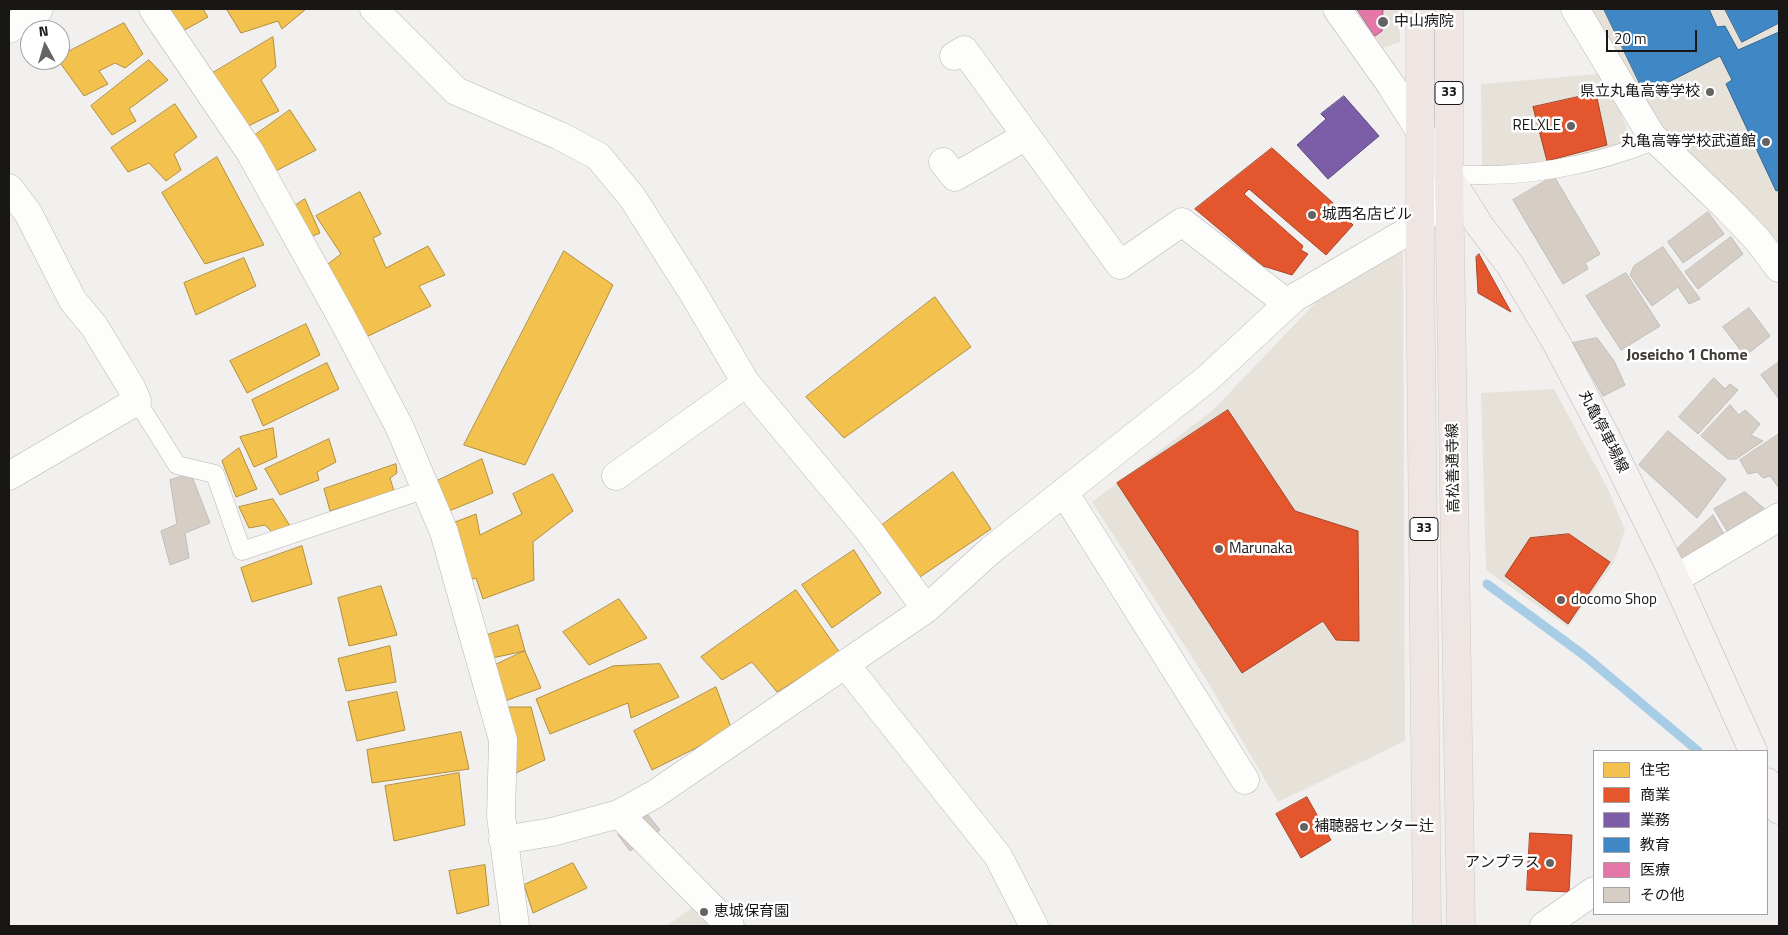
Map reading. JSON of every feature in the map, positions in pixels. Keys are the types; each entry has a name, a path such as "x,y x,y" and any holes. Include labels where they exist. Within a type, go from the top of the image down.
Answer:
{"main road":[{"name":"33","path":"1420,9 1420,131"},
{"name":"高松善通寺線","path":"1449,9 1449,175 1461,926"},
{"name":"丸亀停車場線","path":"1420,131 1480,226 1510,266 1556,342 1605,435 1675,579 1753,750"},
{"name":"高松善通寺線","path":"1420,131 1427,926"},
{"path":"1768,784 1779,810"}],"street":[{"path":"9,29 39,9"},
{"path":"153,9 250,152 395,417 444,532 503,740 501,816 515,926"},
{"path":"374,9 456,91 560,136 598,156 632,197 746,383 868,528 926,609"},
{"path":"1337,9 1391,85 1420,131"},
{"path":"1574,9 1651,135 1756,238 1779,268"},
{"path":"954,56 964,50 1120,265 1182,222 1288,304"},
{"path":"943,162 956,177 1026,136"},
{"path":"503,840 552,832 619,814 655,794 926,609 991,550 1208,378 1294,298 1420,224 1449,175"},
{"path":"9,188 28,213 74,301 94,326 137,401 9,476"},
{"path":"616,476 746,383"},
{"path":"1064,492 1245,780"},
{"path":"1675,579 1779,517"},
{"path":"845,664 998,856 1034,926"},
{"path":"619,814 730,926"},
{"path":"1544,926 1593,892"}],"lane":[{"path":"1449,175 1482,176 1550,170 1622,153 1656,140"},
{"path":"137,401 176,465 215,474 242,551 426,489"}],"shaded area":[{"name":"中山病院","path":"1357,9 1399,9 1400,42 1383,48"},
{"name":"県立丸亀高等学校","path":"1590,9 1779,9 1779,244 1661,128 1620,56"},
{"path":"1599,74 1619,107 1632,144 1558,162 1482,168 1481,84"},
{"path":"1403,251 1405,741 1278,802 1206,679 1092,502 1212,411 1318,300"},
{"path":"1554,389 1608,489 1625,530 1613,564 1568,627 1486,570 1481,393"},
{"name":"恵城保育園","path":"707,897 735,926 666,926"}],"building: 住宅":[{"path":"169,9 203,9 208,17 181,32"},
{"path":"306,9 282,29 278,21 241,33 227,10"},
{"path":"124,23 143,54 125,68 115,63 99,71 108,84 84,96 65,70 70,70 70,51"},
{"path":"273,37 276,67 261,80 279,111 242,129 211,74"},
{"path":"149,60 168,80 129,109 136,121 112,135 91,106"},
{"path":"175,104 197,137 174,154 181,170 166,181 149,163 128,172 111,148"},
{"path":"290,110 316,150 270,174 251,138"},
{"path":"217,157 264,245 205,264 162,193"},
{"path":"360,192 381,234 373,238 386,268 428,246 445,275 419,286 431,306 362,339 324,267 341,254 316,216"},
{"path":"305,199 320,233 308,238 293,207"},
{"path":"564,251 613,285 525,465 464,445"},
{"path":"244,258 256,286 196,315 184,283"},
{"path":"935,297 971,347 844,438 806,397"},
{"path":"306,324 320,355 247,393 230,361"},
{"path":"327,363 339,389 263,426 252,400"},
{"path":"273,428 277,457 254,467 240,437"},
{"path":"329,439 336,462 317,472 319,480 280,495 265,469"},
{"path":"239,448 257,489 236,497 222,461"},
{"path":"482,459 493,493 449,511 437,481"},
{"path":"396,464 397,473 390,478 394,491 330,511 324,489"},
{"path":"953,472 991,529 917,579 882,525"},
{"path":"553,474 573,511 533,542 534,580 483,599 476,578 468,580 450,524 476,514 480,535 522,514 513,494"},
{"path":"273,499 292,529 275,535 265,525 249,528 239,507"},
{"path":"302,546 312,584 252,602 241,568"},
{"path":"854,550 881,593 832,628 802,585"},
{"path":"381,586 397,635 349,646 338,598"},
{"path":"796,590 840,653 777,692 752,662 722,680 701,657"},
{"path":"619,599 647,638 589,665 563,632"},
{"path":"518,625 525,651 492,658 487,635"},
{"path":"390,646 396,682 346,691 338,659"},
{"path":"525,651 541,688 505,701 495,665"},
{"path":"660,664 679,697 631,718 628,703 550,734 536,699 613,666"},
{"path":"716,687 732,730 652,770 634,731"},
{"path":"397,692 405,730 357,741 348,702"},
{"path":"509,707 531,707 545,760 516,773"},
{"path":"461,732 469,769 372,783 367,750"},
{"path":"459,773 465,825 394,841 385,786"},
{"path":"573,863 587,888 533,913 524,885"},
{"path":"485,865 489,905 457,914 449,871"}],"building: 商業":[{"name":"RELXLE","path":"1596,93 1607,145 1547,161 1533,107"},
{"name":"城西名店ビル","path":"1272,148 1352,220 1350,222 1353,225 1326,255 1249,189 1244,194 1303,246 1301,250 1308,254 1292,275 1263,266 1195,209"},
{"path":"1479,254 1511,312 1478,293 1476,257"},
{"path":"1228,410 1295,511 1358,531 1359,641 1336,640 1323,621 1242,673 1117,483"},
{"name":"docomo Shop","path":"1569,534 1610,562 1568,624 1505,576 1530,538"},
{"name":"補聴器センター辻","path":"1307,797 1331,840 1301,858 1276,814"},
{"name":"アンプラス","path":"1530,833 1572,835 1569,892 1527,890"}],"building: 業務":[{"path":"1344,96 1379,136 1328,179 1297,145 1326,119 1321,114"}],"building: 教育":[{"name":"丸亀高等学校武道館","path":"1604,9 1709,9 1717,27 1725,26 1738,50 1779,32 1779,190 1776,191 1726,84 1732,80 1720,56 1645,94"},
{"path":"1725,9 1779,9 1779,23 1742,42"}],"building: 医療":[{"path":"1357,9 1383,9 1382,31 1375,36"}],"building: その他":[{"path":"1554,176 1600,254 1585,263 1588,269 1563,284 1513,200"},
{"path":"1708,212 1724,234 1683,263 1668,242"},
{"path":"1731,237 1743,254 1698,289 1685,272"},
{"path":"1663,247 1700,299 1689,304 1678,287 1652,306 1630,275 1634,266"},
{"path":"1626,273 1660,326 1621,350 1586,296"},
{"path":"1749,308 1770,336 1745,356 1723,327"},
{"path":"1597,338 1614,361 1625,385 1603,396 1573,343"},
{"path":"1779,362 1779,399 1761,375"},
{"path":"1714,378 1725,389 1730,384 1738,390 1698,434 1679,417"},
{"path":"1730,405 1739,415 1745,410 1760,424 1751,435 1763,441 1736,459 1728,459 1701,436"},
{"path":"1668,431 1726,479 1697,518 1639,465"},
{"path":"1779,434 1779,488 1770,476 1763,478 1757,472 1748,474 1740,460"},
{"path":"191,474 210,523 185,533 189,558 170,565 161,531 177,524 170,480"},
{"path":"1745,492 1767,511 1729,534 1714,509"},
{"path":"1713,515 1725,536 1681,562 1675,551"},
{"path":"648,815 660,830 630,851 618,835"}],"waterway":[{"path":"1487,584 1585,656 1697,750"}],"place":[{"name":"中山病院","path":"1383,22"},
{"name":"県立丸亀高等学校","path":"1710,92"},
{"name":"RELXLE","path":"1571,126"},
{"name":"丸亀高等学校武道館","path":"1766,142"},
{"name":"城西名店ビル","path":"1312,215"},
{"name":"Marunaka","path":"1219,549"},
{"name":"docomo Shop","path":"1561,600"},
{"name":"補聴器センター辻","path":"1304,827"},
{"name":"アンプラス","path":"1550,863"},
{"name":"恵城保育園","path":"704,912"}],"district":[{"name":"Joseicho 1 Chome","path":"1687,356"}]}
